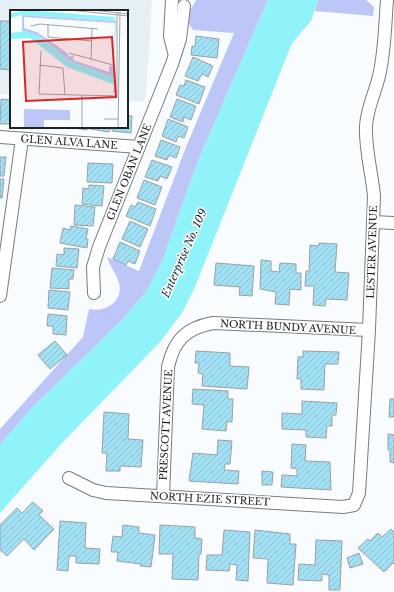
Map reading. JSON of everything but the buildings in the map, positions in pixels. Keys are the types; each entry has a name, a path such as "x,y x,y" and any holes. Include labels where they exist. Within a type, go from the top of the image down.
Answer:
{"street":[{"name":"LESTER AVENUE","path":"354,505 359,493 369,330 373,222 372,175 367,151 366,126 369,104 379,77 383,57 387,0"},
{"path":"169,2 178,8 185,3"},
{"path":"169,2 170,36 174,52"},
{"name":"GLEN OBAN LANE","path":"94,294 93,280 96,256 172,64 174,52 180,39 185,3"},
{"name":"GLEN ALVA LANE","path":"0,137 139,147"},
{"path":"0,296 22,138"},
{"path":"373,222 394,223"},
{"name":"NORTH BUNDY AVENUE","path":"185,334 193,329 213,323 369,330"},
{"name":"PRESCOTT AVENUE","path":"163,496 168,367 174,348 185,334"},
{"name":"NORTH EZIE STREET","path":"69,478 93,490 106,493 343,507 354,505"}],"shaded area":[{"path":"0,0 152,0 146,95 143,102 128,101 128,10 10,10 10,95 0,94"},
{"path":"196,0 268,0 198,161 163,259 147,291 123,319 32,408 0,445 0,429 83,337 89,309 95,310 106,308 112,305 119,296 119,283 107,257 139,271 186,147 234,33 193,30 189,24 188,14"},
{"path":"318,0 366,0 374,7 373,16 315,11"}],"water":[{"name":"Enterprise No. 109","path":"268,0 318,0 311,21 292,43 195,287 182,313 160,342 63,442 0,513 0,445 32,408 123,319 147,291 163,259 198,161"}]}
